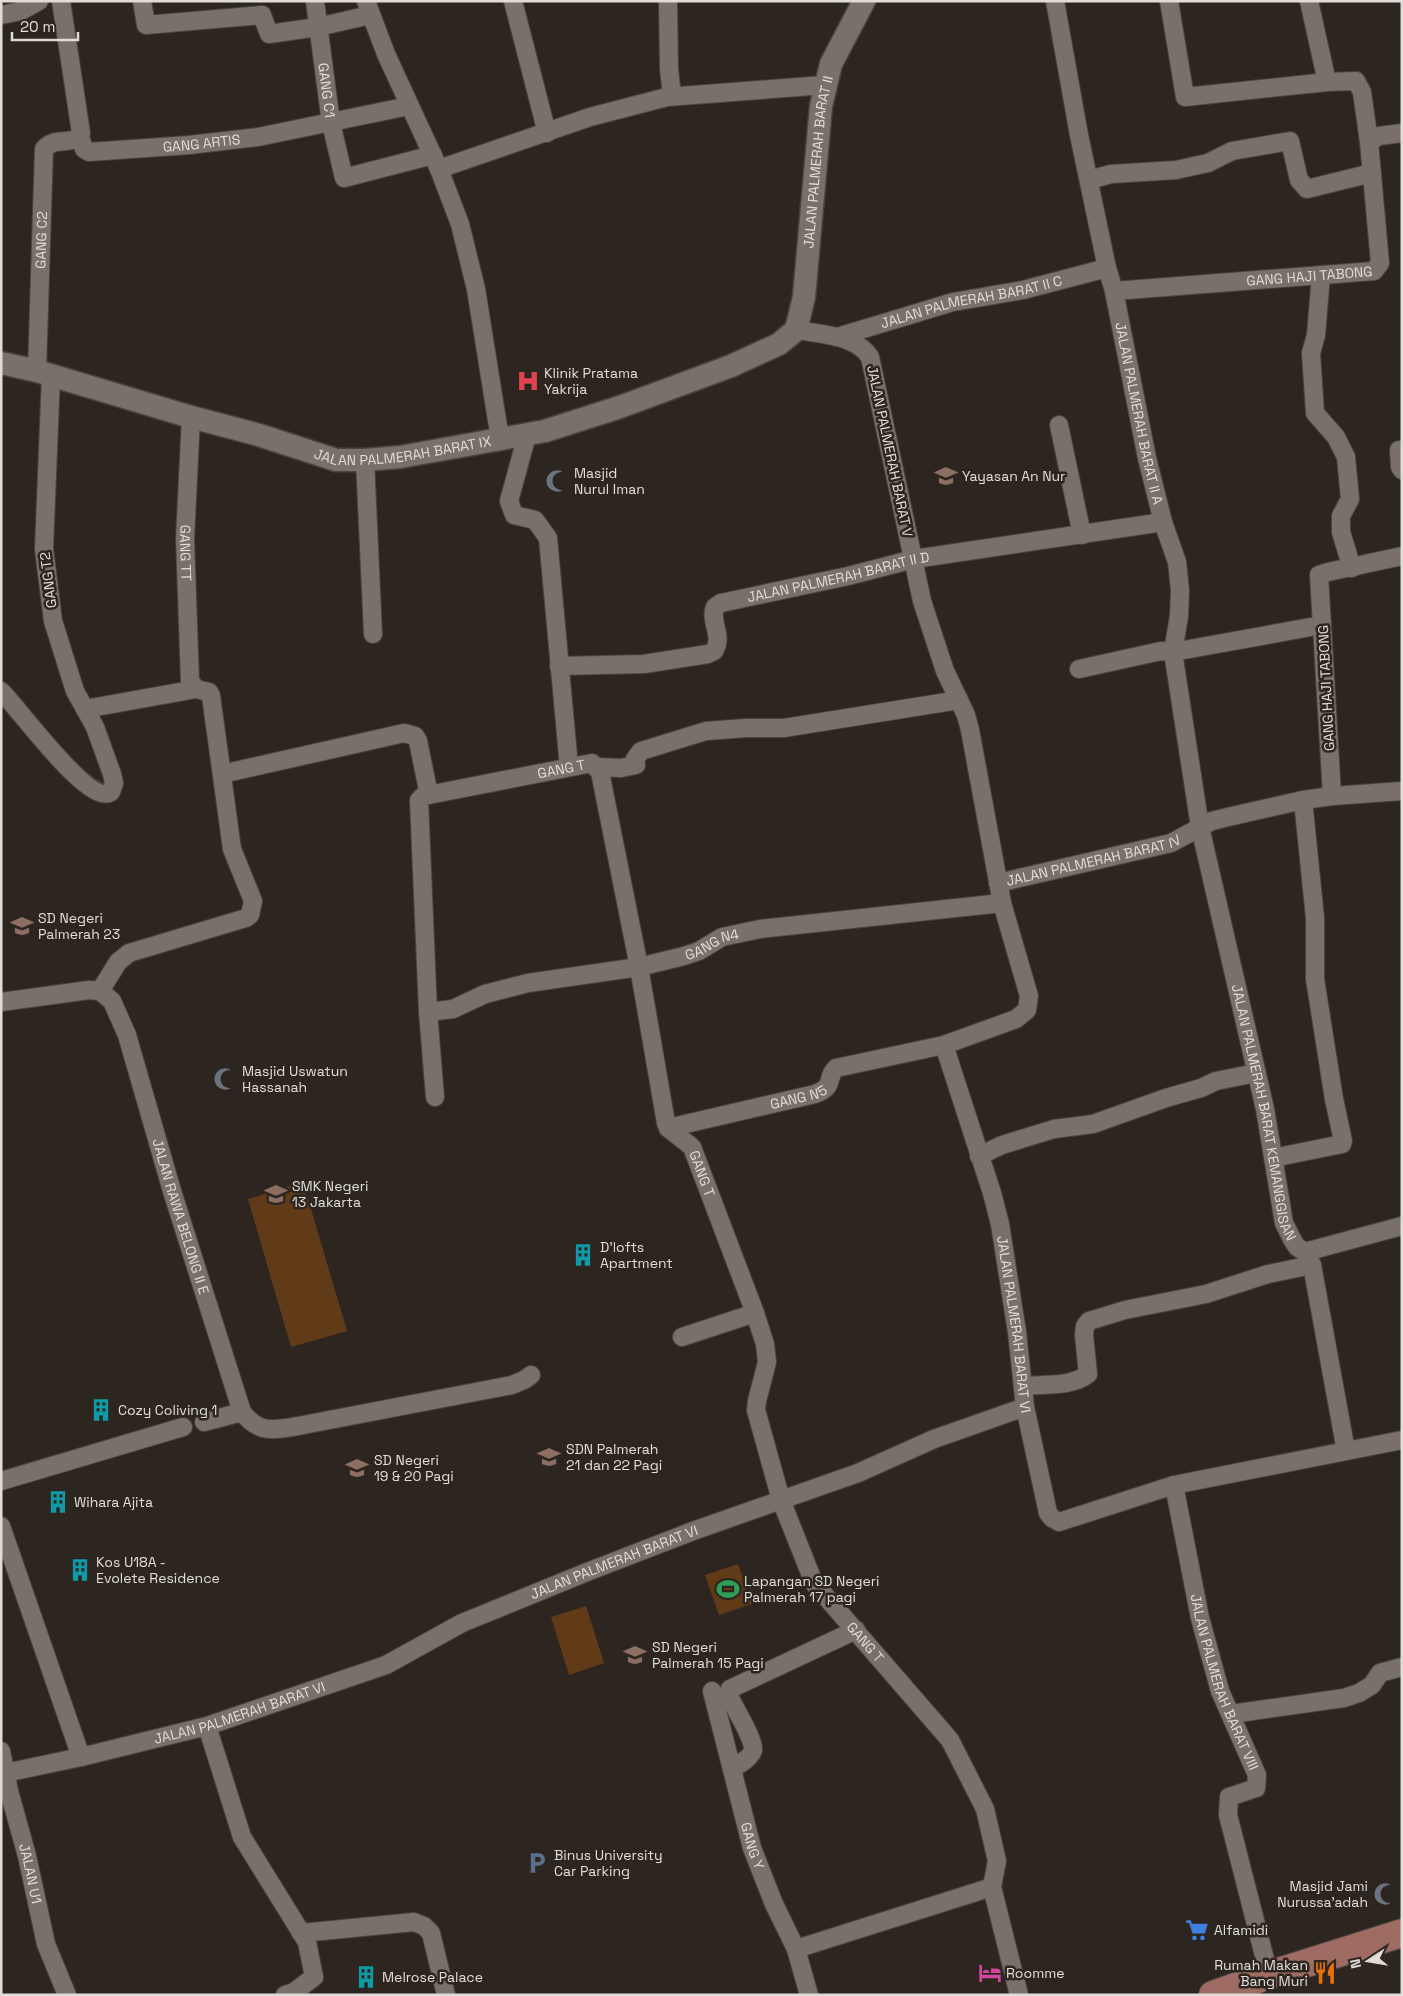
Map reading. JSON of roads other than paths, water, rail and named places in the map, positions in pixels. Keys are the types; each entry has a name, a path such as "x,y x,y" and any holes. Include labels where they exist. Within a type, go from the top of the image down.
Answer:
{"main road":[{"path":"1213,1995 1269,1975 1402,1933"}],"street":[{"path":"1,15 21,11 39,1"},
{"path":"61,1 82,133 80,137"},
{"path":"142,1 146,25 262,15 269,34 318,27 368,8 408,106 436,162 460,224 476,289 500,439"},
{"name":"GANG C1","path":"314,1 331,123 344,178 436,162"},
{"path":"513,1 547,133"},
{"path":"668,1 668,69 672,96"},
{"name":"JALAN PALMERAH BARAT II","path":"796,330 804,296 821,106 825,85 831,64 864,1"},
{"name":"JALAN PALMERAH BARAT II A","path":"1055,1 1089,180 1107,268 1114,292 1147,458 1163,522 1177,562 1180,590 1179,616 1173,652 1200,827"},
{"path":"1169,1 1185,98 1327,82 1308,1"},
{"name":"GANG HAJI TABONG","path":"1114,292 1374,271 1380,263 1369,142 1362,92 1356,81 1327,82"},
{"path":"436,162 547,133 590,117 672,96 825,85"},
{"path":"331,123 408,106"},
{"name":"GANG ARTIS","path":"80,137 84,148 89,152 118,151 189,146 258,137 331,123"},
{"path":"1369,142 1379,136 1402,133"},
{"name":"GANG C2","path":"44,373 44,149 53,142 80,137"},
{"path":"1089,180 1112,174 1176,170 1208,163 1232,151 1290,141 1299,180 1307,188 1372,173"},
{"name":"JALAN PALMERAH BARAT II C","path":"837,337 953,302 1023,290 1107,268"},
{"path":"1321,275 1316,335 1310,353 1315,413 1336,437 1346,457 1350,499 1341,516 1341,532 1352,568"},
{"name":"JALAN PALMERAH BARAT V","path":"796,330 837,337 866,350 870,357 922,601 935,645 970,730 998,883"},
{"name":"JALAN PALMERAH BARAT IX","path":"1,363 44,373 191,417 259,435 336,460 365,460 400,458 545,431 620,407 731,366 780,344 796,330"},
{"name":"GANG T2","path":"1,691 61,761 85,784 99,793 109,794 114,783 112,774 95,727 75,691 53,621 44,549 44,373"},
{"name":"GANG TT","path":"191,417 185,540 190,681 196,689"},
{"path":"1060,425 1082,535"},
{"path":"528,435 509,501 514,515 535,520 548,538 570,767"},
{"path":"1399,450 1400,467 1402,470"},
{"path":"365,460 372,634"},
{"name":"JALAN PALMERAH BARAT II D","path":"559,666 644,664 708,654 714,651 718,640 713,613 717,604 848,576 914,559 1163,522"},
{"name":"GANG HAJI TABONG","path":"1332,796 1319,576 1328,572 1402,556"},
{"path":"1079,669 1161,651 1173,652 1322,625"},
{"path":"1,1002 88,990 100,991 118,962 129,953 246,918 250,915 253,901 232,849 211,696 206,691 196,689 85,709"},
{"path":"597,768 621,768 636,765 635,759 641,751 706,732 746,728 784,728 959,700"},
{"path":"222,774 404,733 415,736 418,741 429,795 423,796 419,800 428,1012 434,1096"},
{"name":"GANG T","path":"429,795 589,763 600,772 639,967 666,1122 668,1128 692,1147 755,1313 764,1344 767,1362 756,1410 776,1502 814,1583 950,1740 985,1808 997,1861 992,1887 1019,1995"},
{"name":"JALAN PALMERAH BARAT IV","path":"944,1044 1016,1019 1027,1010 1029,996 998,883 1171,842 1200,827 1228,816 1303,800 1402,791"},
{"path":"1273,1158 1342,1144 1343,1141 1334,1099 1315,979 1315,918 1303,800"},
{"name":"JALAN PALMERAH BARAT KEMANGGISAN","path":"1200,827 1256,1073 1284,1223 1297,1247 1308,1258"},
{"name":"GANG N4","path":"428,1012 453,1010 485,994 528,983 639,967 699,951 722,937 769,928 832,923 1002,903"},
{"name":"JALAN RAWA BELONG II E","path":"100,991 112,1001 127,1035 172,1190 242,1412"},
{"name":"GANG N5","path":"668,1128 815,1094 826,1089 832,1072 836,1068 944,1044"},
{"name":"JALAN PALMERAH BARAT VI","path":"5,1773 81,1757 207,1726 386,1665 462,1623 692,1531 858,1473 934,1439 1025,1407 1017,1332 1000,1224 992,1193 944,1044"},
{"path":"979,1156 1002,1145 1054,1129 1093,1124 1166,1098 1201,1088 1216,1081 1256,1073"},
{"path":"1024,1386 1082,1379 1088,1374 1084,1335 1085,1326 1089,1321 1126,1310 1206,1294 1402,1226"},
{"path":"1308,1258 1346,1451"},
{"path":"682,1336 755,1313"},
{"path":"204,1422 242,1412 250,1422 261,1428 272,1430 501,1388 524,1380 531,1375"},
{"path":"1025,1407 1048,1513 1059,1522 1174,1485 1402,1440"},
{"path":"1,1481 183,1427"},
{"name":"JALAN PALMERAH BARAT VIII","path":"1174,1485 1200,1618 1220,1691 1257,1775 1256,1788 1229,1797 1228,1815 1269,1975"},
{"path":"1,1526 81,1757"},
{"path":"732,1770 749,1756 753,1750 751,1740 728,1693 730,1689 856,1630"},
{"path":"1231,1714 1344,1698 1359,1693 1372,1685 1380,1673 1402,1666"},
{"name":"GANG Y","path":"712,1691 752,1848 774,1904 796,1949 809,1995"},
{"path":"207,1726 242,1837 307,1942 314,1977 294,1992 286,1995"},
{"name":"JALAN U1","path":"1,1751 46,1944 67,1995"},
{"path":"796,1949 992,1887"},
{"path":"302,1933 414,1922 424,1926 431,1933 446,1995"}],"place":[{"name":"Klinik Pratama Yakrija","path":"528,381"},
{"name":"Yayasan An Nur","path":"946,476"},
{"name":"Masjid Nurul Iman","path":"557,481"},
{"name":"SD Negeri Palmerah 23","path":"22,926"},
{"name":"Masjid Uswatun Hassanah","path":"225,1079"},
{"name":"SMK Negeri 13 Jakarta","path":"276,1194"},
{"name":"D'lofts Apartment","path":"583,1255"},
{"name":"Cozy Coliving 1","path":"101,1410"},
{"name":"SDN Palmerah 21 dan 22 Pagi","path":"549,1457"},
{"name":"SD Negeri 19 & 20 Pagi","path":"357,1468"},
{"name":"Wihara Ajita","path":"58,1502"},
{"name":"Kos U18A - Evolete Residence","path":"80,1570"},
{"name":"Lapangan SD Negeri Palmerah 17 pagi","path":"728,1589"},
{"name":"SD Negeri Palmerah 15 Pagi","path":"635,1655"},
{"name":"Binus University Car Parking","path":"537,1863"},
{"name":"Masjid Jami Nurussa'adah","path":"1385,1894"},
{"name":"Alfamidi","path":"1197,1930"},
{"name":"Roomme","path":"990,1973"},
{"name":"Rumah Makan Bang Muri","path":"1325,1973"},
{"name":"Melrose Palace","path":"366,1977"}]}
